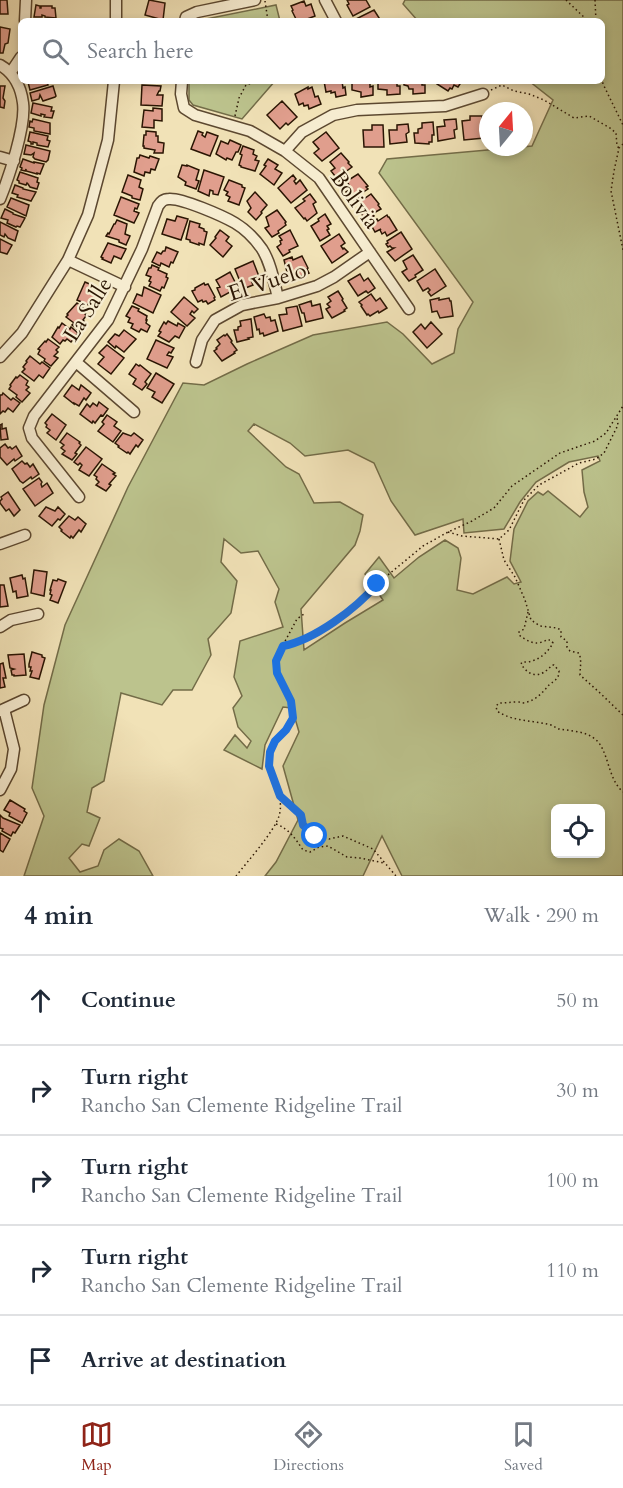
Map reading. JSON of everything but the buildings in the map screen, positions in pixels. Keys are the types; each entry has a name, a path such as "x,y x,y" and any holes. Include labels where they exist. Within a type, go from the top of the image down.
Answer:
{"street":[{"path":"25,18 26,0"},
{"path":"116,0 116,18"},
{"path":"187,18 196,12 255,0"},
{"path":"325,0 334,18"},
{"path":"11,72 18,62"},
{"path":"0,65 11,72 24,104 14,160 4,178 0,199"},
{"path":"0,357 22,333 68,260 88,215 108,140 114,84"},
{"name":"Bolivia","path":"182,84 184,108 195,115 250,131 285,151 319,178 409,309"},
{"path":"285,151 302,132 333,115 357,110 445,106 483,94"},
{"path":"0,157 14,160"},
{"name":"La Salle","path":"79,497 32,438 29,428 34,417 108,320 125,287 161,202 171,198 237,223 263,250 278,298"},
{"name":"El Vuelo","path":"196,362 202,340 215,320 242,305 278,298 317,286 370,252"},
{"path":"68,260 125,287"},
{"path":"76,362 134,412"},
{"path":"0,544 25,535"},
{"path":"0,627 11,620 38,614"},
{"path":"0,790 11,769 14,749 2,710 24,700"}],"path":[{"path":"264,0 267,18"},
{"path":"566,0 585,18"},
{"path":"596,0 596,18"},
{"path":"233,126 239,98 249,84"},
{"path":"603,84 623,125"},
{"path":"483,94 502,85 544,100 574,118 589,116 616,133 619,148"},
{"path":"623,144 619,148 611,191 623,250"},
{"path":"283,646 314,635 366,598 377,584 423,546 494,508 512,486 561,453 595,441 606,433 623,406"},
{"path":"448,532 462,536 499,539 509,530 524,500 539,485 579,463 596,459 604,453 618,425 617,415"},
{"path":"499,539 504,561 514,577 531,620 540,626 561,630 561,637 567,641 570,651 580,655 582,667 580,675 623,715"},
{"path":"528,612 524,629 519,632 519,635 532,642 551,640 553,643 538,659 522,662 522,667 540,675 554,665 559,670 558,679 542,694 525,703 499,703 496,706 497,711 510,718 589,735 603,748 614,780 623,792"},
{"path":"236,876 280,815 280,796 269,766 270,752 275,741 286,730 293,718 291,701 277,673 276,661 290,630 297,619 304,614"},
{"path":"280,796 301,815 303,825 315,836 329,839 343,836 373,849 396,876"},
{"path":"275,824 285,828 294,836 303,850 310,852 319,847 328,846 347,857 386,863"}],"green space":[{"path":"405,0 623,0 623,876 402,876 382,836 363,876 265,876 276,862 298,820 283,766 299,732 292,708 283,707 265,745 262,769 224,750 235,735 247,748 251,741 238,727 233,708 242,696 234,677 240,641 283,627 275,602 279,589 258,551 241,553 224,539 221,562 237,581 231,613 208,639 211,655 192,690 173,690 162,705 121,693 104,781 92,788 87,812 100,818 89,846 82,844 69,858 80,872 98,866 104,850 119,839 139,851 153,876 24,876 44,816 32,788 44,705 65,625 128,487 183,383 204,385 313,335 387,322 403,334 432,364 454,353 458,329 473,302 379,173 387,159 479,151 479,156 533,156 533,144 553,100 533,84 605,84 605,18 415,18 403,4","holes":["254,424 290,443 305,456 348,450 374,463 391,501 415,535 463,519 464,533 504,529 520,502 536,482 569,462 598,456 600,461 582,470 588,507 580,517 548,491 543,495 538,492 528,501 514,529 510,561 521,582 514,584 507,577 473,594 457,590 461,558 458,548 445,540 419,557 394,578 379,557 365,574 383,600 304,650 301,609 355,545 363,515 340,502 314,503 299,474 286,467 248,431"]},
{"path":"276,5 279,18 211,18"},
{"path":"189,84 272,84 242,119 193,105 189,100"}],"route":[{"path":"315,836 303,825 301,815 280,796 269,766 270,752 275,741 286,730 293,718 291,701 277,673 276,661 283,646 314,635 366,598 377,584"}]}
